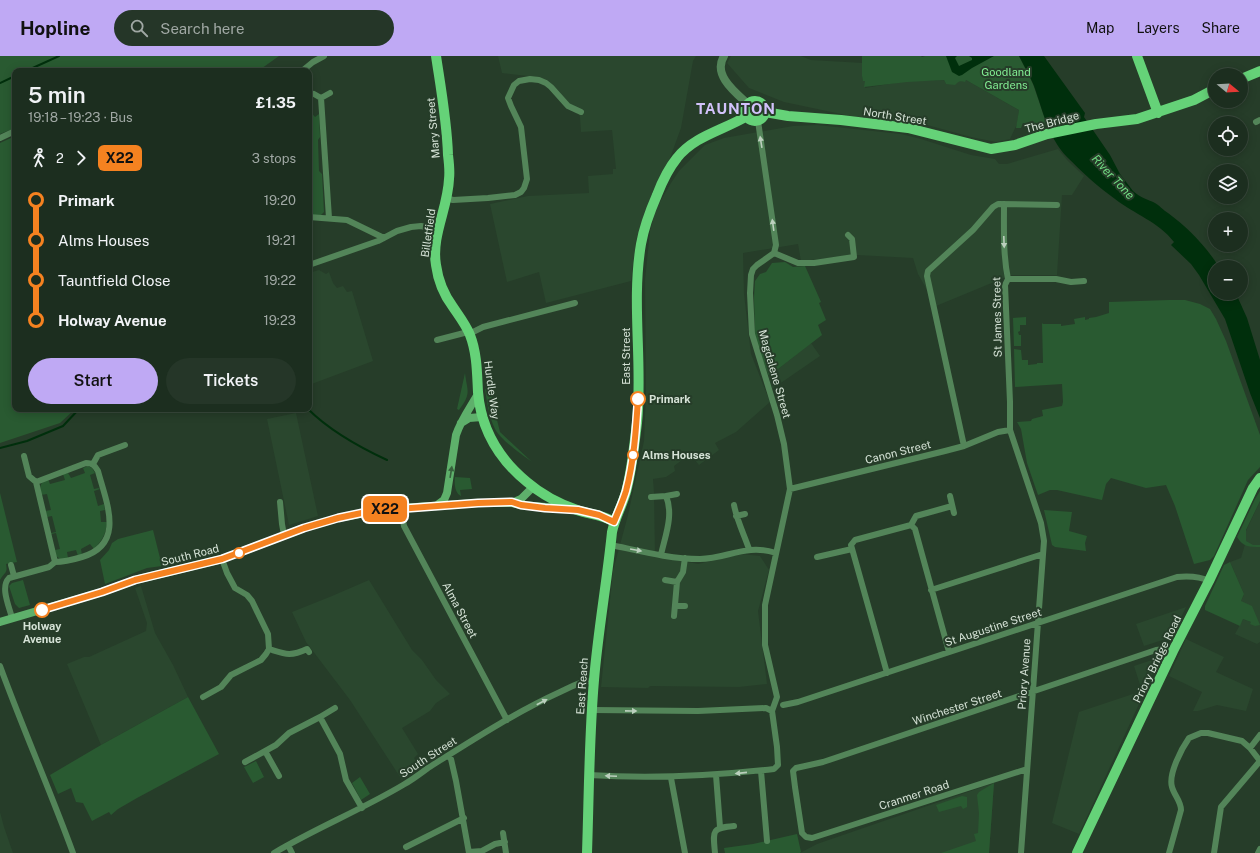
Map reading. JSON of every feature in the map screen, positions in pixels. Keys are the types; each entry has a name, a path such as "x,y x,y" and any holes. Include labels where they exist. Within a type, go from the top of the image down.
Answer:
{"main road":[{"name":"Mary Street","path":"436,56 448,142 449,179 446,198"},
{"path":"1137,56 1158,113"},
{"path":"1248,76 1260,72"},
{"name":"The Bridge","path":"1015,145 1047,134 1096,124 1137,119 1194,100 1208,93"},
{"path":"753,101 759,102 764,106 765,112 763,118 758,121 752,120 747,116 745,110 748,104 753,101"},
{"name":"North Street","path":"765,112 908,128 991,149 1015,145"},
{"name":"East Street","path":"614,522 626,492 637,421 638,282 641,244 647,220 659,190 678,156 699,139 747,116"},
{"name":"Billetfield","path":"446,198 438,230 435,253 436,265 439,280 445,294 469,333"},
{"name":"Hurdle Way","path":"469,333 474,352 482,417 495,446 505,460 534,487 548,496 578,510 599,515 614,522"},
{"path":"436,506 444,500 447,494 456,435 464,416 478,394"},
{"path":"461,424 469,418 482,417"},
{"name":"Priory Bridge Road","path":"1077,853 1173,651 1209,581 1253,488 1260,478"},
{"path":"512,502 521,499 534,487"},
{"path":"447,494 452,501 458,504"},
{"path":"512,502 521,505 545,508 578,510"},
{"name":"South Road","path":"0,622 102,592 135,580 222,559 338,518 371,511 401,508 512,502"},
{"name":"East Reach","path":"587,853 594,681 614,522"}],"street":[{"path":"306,68 324,56"},
{"path":"724,56 721,61 723,77 748,104"},
{"path":"446,198 453,200 476,199 521,192 527,179 521,127 510,106 508,98 514,85 519,81 539,80 551,87 568,106 581,112"},
{"path":"321,98 330,93"},
{"path":"314,94 321,98"},
{"path":"321,98 329,218"},
{"path":"758,121 776,245 774,253 798,263 819,262 854,257 852,239 848,235"},
{"path":"0,138 12,132"},
{"path":"964,446 926,276 928,271 973,230 993,207 998,204 1056,203"},
{"name":"St James Street","path":"1004,204 1005,250 1008,279 1005,285 1010,430"},
{"path":"312,217 347,220 384,238"},
{"path":"312,264 384,238 411,226 421,226 438,230"},
{"name":"Magdalene Street","path":"774,253 757,265 751,275 752,334 777,415 784,445 790,489"},
{"path":"1008,279 1056,279 1071,282 1084,281"},
{"path":"437,340 469,333 484,327 575,302"},
{"name":"Canon Street","path":"790,489 964,446 998,432 1010,430"},
{"name":"Priory Avenue","path":"1010,430 1043,534 1043,554 1021,853"},
{"path":"93,464 98,455 125,445"},
{"path":"24,456 28,476 36,482 55,562"},
{"path":"12,618 4,587 6,581 14,576 49,566 55,562 63,562 89,555 102,546 109,530 110,517 98,471 93,464 86,463 36,482"},
{"path":"589,775 671,778 760,771 774,769 778,766 772,711 777,697 765,645 765,605 790,489"},
{"path":"651,497 677,494"},
{"path":"662,554 670,512 666,496"},
{"path":"950,496 954,513"},
{"path":"280,502 284,536"},
{"path":"734,505 736,516 749,549"},
{"path":"887,673 852,547 854,540 911,525 916,516 952,506"},
{"name":"Alma Street","path":"401,508 404,526 507,720"},
{"path":"736,516 745,514"},
{"path":"911,525 915,529 949,652"},
{"path":"611,545 685,558 707,558 749,549 776,553"},
{"path":"817,557 852,547"},
{"path":"932,590 1043,554"},
{"path":"674,616 677,582 683,572 685,558"},
{"path":"203,697 221,687 231,675 256,663 266,654 269,649 268,634 252,601 247,595 235,588 222,559"},
{"path":"11,565 14,576"},
{"name":"St Augustine Street","path":"783,705 798,702 1178,577 1186,576 1202,578 1209,581"},
{"path":"665,580 677,582"},
{"path":"675,606 685,606"},
{"path":"269,649 288,655 307,649 309,652"},
{"name":"Winchester Street","path":"806,837 802,833 800,824 793,771 796,768 823,762 1156,650 1165,649 1173,651"},
{"path":"0,666 73,853"},
{"name":"South Street","path":"274,853 405,784 507,720 552,696 586,681 594,681"},
{"path":"245,762 282,741 289,733 335,708"},
{"path":"592,710 698,711 766,708 772,711"},
{"path":"320,716 340,754 346,780 362,808"},
{"path":"1169,853 1181,810 1181,804 1172,788 1172,773 1189,738 1201,733 1208,733 1242,741 1250,748 1260,761 1221,807 1214,853"},
{"path":"1250,748 1260,735"},
{"path":"265,751 279,776"},
{"path":"448,756 451,759 456,781 464,818 469,852 482,851 495,844 505,842"},
{"name":"Cranmer Road","path":"806,837 812,838 1027,769"},
{"path":"760,771 767,841"},
{"path":"716,775 720,827"},
{"path":"671,778 685,853"},
{"path":"406,847 464,818"},
{"path":"715,853 713,835 716,829 720,827 734,826"},
{"path":"503,833 506,853"},
{"path":"288,845 292,853"},
{"path":"1258,853 1260,849"}],"shaded area":[{"path":"498,56 696,56 693,61 681,128 670,158 645,211 636,241 631,281 546,303 539,272 507,282 490,204 528,196 589,193 588,176 613,174 613,169 616,169 612,130 581,132 578,109 567,103 558,90 547,80 537,77 502,73"},
{"path":"731,56 801,56 811,60 863,63 862,76 863,80 865,81 865,88 907,81 944,80 946,84 966,80 1019,110 1017,124 1010,139 996,142 971,137 920,123 860,118 784,102 749,88 727,63"},
{"path":"817,125 901,134 971,155 995,159 999,164 1007,164 1058,149 1084,176 1072,195 1062,195 1057,275 1011,275 936,306 918,274 913,258 857,255 801,261 798,244 743,253 744,294 751,354 770,402 736,432 715,443 719,450 699,465 690,454 674,466 675,471 666,477 653,479 655,556 698,564 741,554 760,556 769,570 758,611 767,684 739,687 601,687 613,571 628,515 644,441 646,392 645,280 650,231 656,209 679,171 705,145 724,138 793,126"},
{"path":"319,270 326,274 329,272 333,283 337,288 343,286 347,292 352,291 373,361 312,384 312,272"},
{"path":"811,343 820,356 772,389 769,376"},
{"path":"296,413 318,516 289,525 267,419"},
{"path":"1260,501 1260,642 1257,644 1235,634 1243,619 1251,622 1255,626 1241,601 1244,594 1230,562 1241,558 1246,541 1246,531"},
{"path":"369,580 412,650 422,660 436,680 450,694 436,703 430,711 402,728 418,754 414,758 417,762 402,780 350,700 306,642 292,612"},
{"path":"141,586 155,633 173,665 188,697 101,745 67,664 84,657 89,657 146,631 147,623 135,588"},
{"path":"1186,607 1172,637 1144,646 1136,624"},
{"path":"1186,639 1224,657 1216,672 1253,689 1246,711 1217,705 1198,711 1193,711 1202,692 1169,676"},
{"path":"1155,659 1157,665 1079,834 1052,823 1079,712 1142,691 1134,666"},
{"path":"994,783 989,853 800,853 817,844"},
{"path":"0,812 4,827 13,853 0,853"}],"green space":[{"path":"0,56 279,56 262,68 12,68 12,129 0,134"},
{"name":"Goodland Gardens","path":"862,56 1019,56 1033,84 1047,125 1040,126 1038,124 1023,123 1021,128 1016,128 1019,110 966,80 965,82 962,81 955,85 946,84 944,80 907,82 864,87 865,81 863,81 862,76"},
{"path":"312,114 315,117 319,114 319,171 322,174 324,212 321,215 312,215"},
{"path":"12,137 12,412 72,412 60,423 0,443 0,143"},
{"path":"785,262 793,267 805,266 821,302 819,303 826,320 818,325 822,335 769,376 759,351 755,335 755,281 760,274 766,272 772,263"},
{"path":"1185,300 1200,304 1210,309 1226,341 1260,435 1260,467 1248,480 1214,556 1210,560 1194,564 1175,506 1166,485 1146,488 1111,478 1106,484 1102,500 1057,490 1050,490 1038,495 1027,463 1021,429 1017,422 1031,421 1032,419 1043,416 1042,410 1062,406 1062,384 1015,387 1014,349 1021,350 1022,360 1028,360 1028,365 1043,363 1042,323 1061,324 1061,326 1075,324 1074,319 1085,317 1085,320 1109,313 1109,302"},
{"path":"1026,317 1026,325 1020,325 1020,331 1018,332 1019,335 1021,335 1021,346 1014,346 1013,318"},
{"path":"465,373 468,392 466,400 459,410 457,409"},
{"path":"492,387 493,404 500,432 532,462 506,442 495,429 487,404 485,389"},
{"path":"88,466 92,468 95,473 90,475 94,489 100,489 94,491 98,506 104,504 105,510 100,511 101,522 107,522 105,534 94,549 90,544 81,549 82,555 78,556 76,550 67,552 68,558 60,559 56,556 55,550 60,549 56,533 51,534 56,532 52,516 47,517 45,511 51,510 47,494 41,495 41,485 48,479 50,484 65,480 63,474 68,473 71,478 85,473 83,468"},
{"path":"455,477 470,478 472,489 460,490 461,496 459,495 455,488"},
{"path":"1260,491 1260,501 1246,530 1246,541 1253,545 1260,545 1260,547 1244,545 1237,537"},
{"path":"0,493 17,562 6,564 6,571 0,580"},
{"path":"1044,510 1072,512 1069,531 1087,536 1085,543 1086,551 1055,547 1052,545"},
{"path":"153,530 162,566 147,568 105,584 100,560 109,550 112,543 118,539"},
{"path":"1230,562 1244,594 1241,601 1252,606 1260,625 1255,626 1250,624 1251,622 1243,619 1240,626 1205,610 1205,606 1224,565"},
{"path":"23,580 30,605 19,608 15,604 9,586 12,583"},
{"path":"188,697 219,754 137,798 111,815 109,812 92,821 83,803 76,802 71,788 58,794 50,775"},
{"path":"256,761 264,777 253,783 244,767"},
{"path":"360,777 370,794 361,800 352,783"},
{"path":"994,783 989,853 941,853 976,841 974,834 978,833 979,813 977,795 979,792"},
{"path":"962,796 967,797 967,807 963,809 961,806 939,812 936,805"},
{"path":"797,834 800,853 725,853 724,848 753,844"}],"water":[{"path":"946,56 957,56 955,58 959,66 972,60 969,56 994,56 959,76 952,72"},
{"name":"River Tone","path":"1019,56 1044,56 1085,113 1084,117 1110,155 1120,174 1133,191 1141,197 1157,204 1196,237 1202,244 1215,260 1208,260 1208,290 1191,264 1171,245 1174,242 1168,235 1102,189 1078,168 1060,149 1043,114 1029,75"},
{"path":"1214,300 1239,300 1247,318 1260,360 1260,418 1250,393 1225,319"}],"waterway":[{"path":"33,68 59,56"},
{"path":"0,83 12,77"},
{"path":"0,448 27,441 63,426 76,412"},
{"path":"311,412 345,438 387,460"}],"bus line":[{"name":"X22","path":"42,610 102,592 135,580 222,559 323,522 371,511 512,502 521,505 545,508 578,510 606,517 614,522 626,492 630,473 637,421 638,399"}],"place":[{"name":"Primark","path":"638,399"},
{"name":"Alms Houses","path":"633,455"},
{"name":"Holway Avenue","path":"42,610"}],"district":[{"name":"TAUNTON","path":"736,109"}]}
